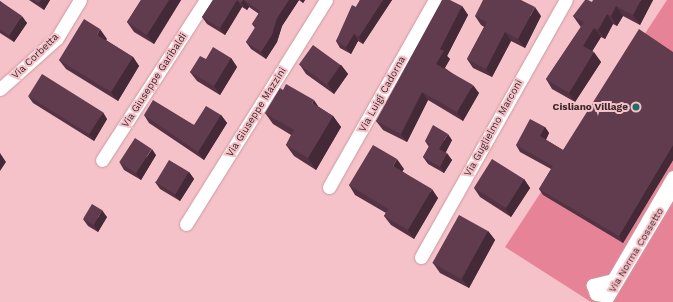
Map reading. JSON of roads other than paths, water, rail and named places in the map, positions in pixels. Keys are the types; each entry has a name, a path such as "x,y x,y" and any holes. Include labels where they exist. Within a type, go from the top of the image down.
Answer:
{"street":[{"name":"Via Corbetta","path":"0,89 56,38 80,0"},
{"name":"Via Giuseppe Garibaldi","path":"102,160 206,0"},
{"name":"Via Giuseppe Mazzini","path":"186,224 326,0"},
{"name":"Via Luigi Cadorna","path":"329,187 435,0"},
{"name":"Via Guglielmo Marconi","path":"421,257 566,0"},
{"name":"Via Norma Cossetto","path":"673,177 613,280 593,285 596,294 608,296 673,187"}],"place":[{"name":"Cisliano Village","path":"636,107"}]}
